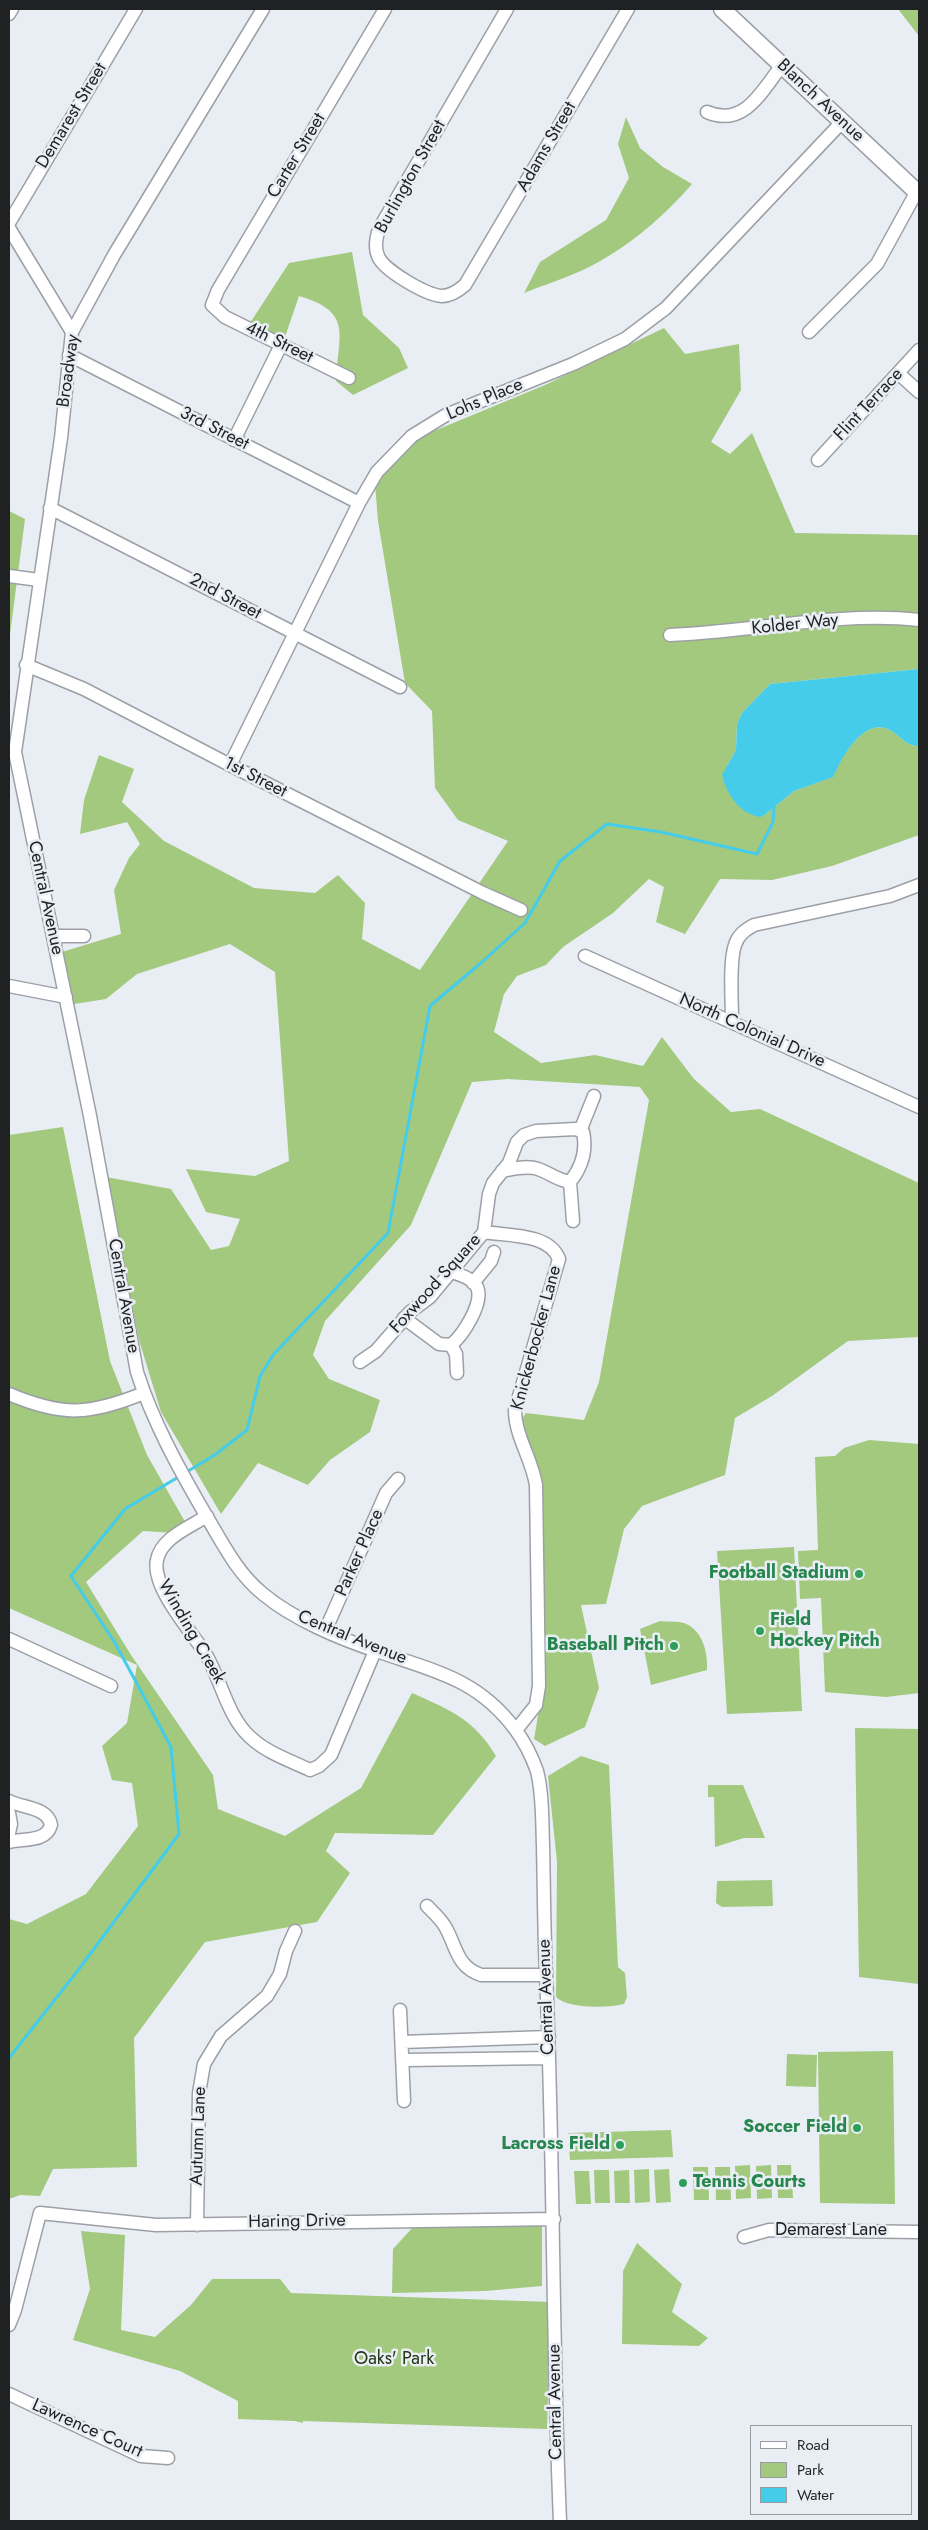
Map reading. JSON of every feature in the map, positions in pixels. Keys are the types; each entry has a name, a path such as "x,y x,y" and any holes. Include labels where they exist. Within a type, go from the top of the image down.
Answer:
{"main road":[{"name":"Blanch Avenue","path":"722,9 918,193"}],"street":[{"path":"9,14 12,9"},
{"name":"Demarest Street","path":"9,223 136,9"},
{"name":"Broadway","path":"15,752 26,665 61,438 72,332 109,264 263,9"},
{"name":"Carter Street","path":"212,305 218,290 385,9"},
{"name":"Burlington Street","path":"465,285 459,291 444,296 428,292 382,264 378,256 376,238 507,9"},
{"name":"Adams Street","path":"465,285 628,9"},
{"path":"707,112 724,117 742,113 782,66"},
{"name":"Lohs Place","path":"230,765 359,503 377,472 412,436 446,415 590,356 625,339 648,322 677,297 842,122"},
{"path":"809,332 877,264 918,193"},
{"path":"9,228 72,332"},
{"name":"4th Street","path":"212,305 225,317 349,378"},
{"path":"234,440 282,344"},
{"name":"Flint Terrace","path":"818,460 919,350"},
{"name":"3rd Street","path":"69,354 359,503"},
{"path":"898,374 919,392"},
{"name":"2nd Street","path":"50,508 400,687"},
{"path":"12,576 39,580"},
{"name":"Kolder Way","path":"670,636 722,633 820,620 889,617 919,620"},
{"name":"1st Street","path":"26,665 84,689 483,893 522,910"},
{"path":"9,764 15,752"},
{"name":"Central Avenue","path":"15,752 66,997 137,1372 144,1394 178,1468 230,1558 261,1593 300,1619 375,1651 432,1668 457,1679 490,1701 516,1730 536,1770 540,1790 549,2037 554,2219 555,2406 560,2521"},
{"path":"732,1021 733,952 739,936 746,930 754,925 890,896 919,886"},
{"path":"53,936 84,936"},
{"name":"North Colonial Drive","path":"585,956 919,1107"},
{"path":"9,986 66,997"},
{"path":"580,1131 594,1096"},
{"path":"502,1172 509,1163 517,1142 524,1135 536,1131 583,1132 585,1144 578,1173 570,1182 573,1221"},
{"path":"502,1172 512,1169 538,1169 559,1180 570,1182"},
{"name":"Foxwood Square","path":"360,1362 376,1351 404,1318 430,1297 484,1232 489,1194 493,1183 502,1172"},
{"name":"Knickerbocker Lane","path":"484,1232 546,1243 555,1249 559,1258 515,1410 515,1421 534,1473 536,1485 539,1686 536,1705 516,1730"},
{"path":"473,1283 491,1261 494,1252"},
{"path":"404,1318 440,1344 451,1345 461,1337 474,1310 478,1294 473,1283 459,1274 450,1272"},
{"path":"451,1345 456,1354 457,1373"},
{"path":"9,1394 49,1408 83,1412 114,1405 144,1394"},
{"name":"Parker Place","path":"326,1629 386,1493 398,1479"},
{"name":"Winding Creek","path":"207,1516 166,1542 156,1560 158,1575 163,1590 206,1654 241,1728 263,1748 310,1770 320,1766 331,1755 375,1651"},
{"path":"9,1639 111,1686"},
{"path":"9,1801 42,1812 47,1816 51,1825 46,1835 40,1838 9,1842"},
{"path":"9,1813 11,1824 9,1833"},
{"path":"427,1906 447,1929 457,1955 471,1972 481,1975 546,1975"},
{"name":"Autumn Lane","path":"197,2225 198,2093 204,2064 220,2036 258,2006 271,1992 295,1931"},
{"path":"400,2010 404,2060 404,2101"},
{"path":"402,2042 549,2037"},
{"path":"520,2038 520,2058"},
{"path":"464,2040 465,2059"},
{"path":"404,2060 549,2058"},
{"name":"Haring Drive","path":"9,2325 15,2310 40,2214 156,2225 554,2219"},
{"name":"Demarest Lane","path":"744,2237 769,2230 919,2232"},
{"name":"Lawrence Court","path":"9,2394 141,2456 168,2458"}],"green space":[{"path":"898,9 919,9 919,36"},
{"path":"626,117 640,148 663,167 692,184 670,208 633,240 583,270 524,293 540,262 606,220 629,178 618,144"},
{"path":"352,252 363,315 399,348 408,368 353,395 336,381 340,338 339,327 335,318 328,310 316,302 299,296 284,340 250,323 289,263"},
{"path":"664,328 685,354 739,344 741,390 711,442 730,454 752,433 795,533 919,535 919,669 770,684 742,713 737,724 736,750 727,766 762,817 794,791 832,777 847,751 862,734 880,727 890,730 907,743 919,746 919,835 832,866 772,880 720,879 685,934 656,922 664,887 649,879 613,913 563,947 546,965 517,976 504,994 494,1032 541,1063 595,1055 643,1066 662,1037 694,1079 731,1112 760,1109 919,1183 919,1337 848,1341 772,1396 735,1418 725,1475 642,1506 624,1529 606,1604 581,1605 599,1688 585,1727 545,1746 534,1739 539,1710 542,1488 519,1423 526,1413 584,1420 599,1382 649,1100 640,1087 508,1079 472,1082 411,1225 325,1321 313,1355 329,1379 380,1400 370,1432 330,1460 308,1485 258,1463 221,1514 161,1412 139,1340 106,1177 171,1189 211,1250 229,1246 240,1219 206,1212 186,1169 255,1176 289,1161 275,972 230,944 137,974 106,999 74,1004 62,952 121,934 114,890 129,858 140,844 127,822 80,834 84,800 99,755 134,769 122,802 164,841 254,888 315,893 338,875 365,903 362,939 420,970 508,841 458,820 435,788 432,711 405,683 378,521 375,484 417,438 545,385"},
{"path":"9,511 25,519 9,642"},
{"path":"63,1127 110,1361 147,1455 192,1534 143,1531 86,1582 131,1655 213,1775 218,1809 285,1836 361,1788 412,1693 438,1705 470,1724 488,1743 496,1756 433,1835 335,1833 326,1851 350,1873 317,1922 205,1942 134,2038 137,2167 53,2169 40,2196 20,2195 9,2199 9,1919 27,1924 86,1894 138,1826 132,1783 112,1780 102,1746 127,1723 137,1665 9,1608 9,1135"},
{"name":"Football Stadium","path":"869,1440 919,1444 919,1693 886,1697 825,1692 821,1598 800,1599 798,1551 818,1550 815,1457 835,1456 844,1448"},
{"name":"Field Hockey Pitch","path":"794,1547 802,1711 727,1714 717,1551"},
{"name":"Baseball Pitch","path":"660,1621 684,1623 696,1631 705,1650 707,1670 651,1685 640,1629"},
{"path":"855,1728 919,1729 919,1984 859,1977"},
{"path":"581,1756 609,1765 618,1967 625,1973 627,1997 624,2004 599,2007 579,2006 569,2004 556,1997 557,1862 548,1776"},
{"path":"708,1785 743,1785 765,1838 744,1838 715,1847 714,1797 708,1797"},
{"path":"772,1880 773,1906 722,1907 716,1903 717,1881"},
{"name":"Soccer Field","path":"893,2051 895,2204 820,2203 818,2052"},
{"path":"787,2054 817,2055 816,2087 786,2086"},
{"name":"Lacross Field","path":"671,2130 673,2157 570,2160 568,2133"},
{"path":"750,2165 751,2198 736,2199 735,2166"},
{"path":"771,2165 772,2198 757,2199 756,2166"},
{"path":"777,2165 791,2165 793,2198 778,2198"},
{"path":"693,2167 708,2167 709,2200 694,2200"},
{"path":"715,2167 730,2167 731,2200 716,2200"},
{"path":"649,2169 650,2202 635,2203 634,2170"},
{"path":"669,2169 671,2202 656,2203 654,2170"},
{"path":"594,2170 609,2170 610,2203 595,2203"},
{"path":"629,2170 630,2203 615,2203 614,2171"},
{"path":"574,2171 589,2171 591,2204 576,2204"},
{"path":"542,2225 542,2286 485,2291 392,2293 393,2249 414,2226"},
{"name":"Oaks' Park","path":"81,2231 125,2235 121,2330 155,2337 191,2305 212,2279 280,2279 291,2293 551,2302 547,2429 303,2421 303,2423 295,2421 238,2419 238,2401 180,2371 73,2340 90,2289"},
{"path":"637,2243 682,2284 672,2312 708,2338 699,2346 622,2344 623,2271"}],"water":[{"path":"919,669 919,746 907,743 890,730 880,727 871,729 854,742 841,760 833,777 794,791 762,817 747,812 731,797 722,775 736,750 737,724 742,713 770,684"}],"waterway":[{"path":"185,1473 216,1454 247,1430 260,1376 273,1355 388,1233 430,1006 525,923 560,861 607,824 661,832 757,854 773,822 774,807"},
{"path":"9,2058 79,1969 179,1834 171,1747 115,1643 71,1576 125,1509 180,1476"}],"place":[{"name":"Football Stadium","path":"859,1574"},
{"name":"Field Hockey Pitch","path":"760,1631"},
{"name":"Baseball Pitch","path":"674,1646"},
{"name":"Soccer Field","path":"857,2128"},
{"name":"Lacross Field","path":"620,2145"},
{"name":"Tennis Courts","path":"683,2183"}]}
